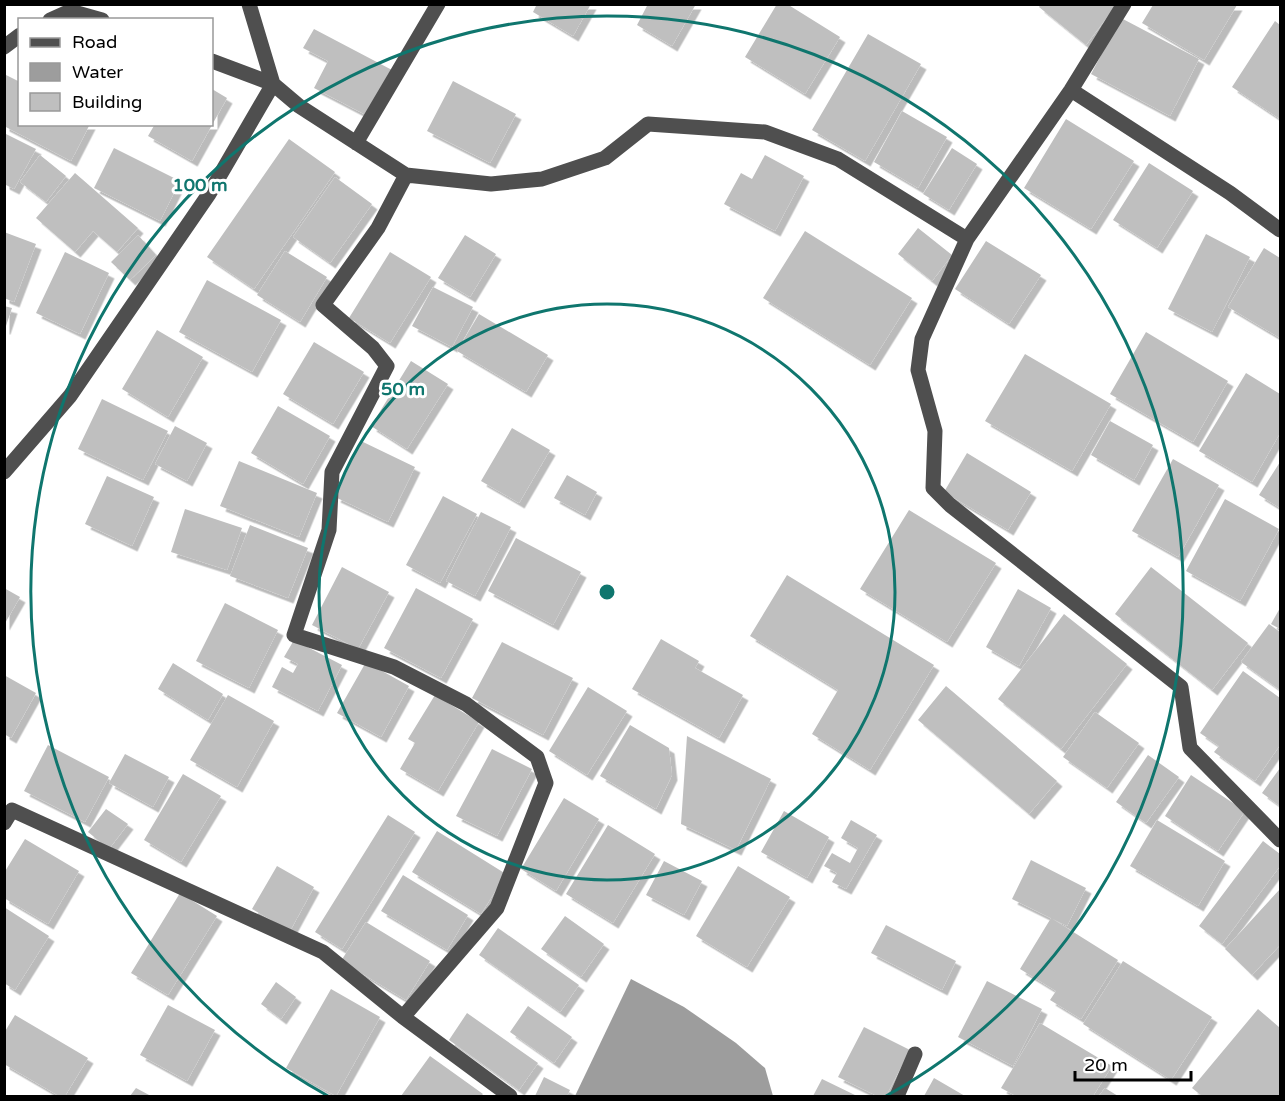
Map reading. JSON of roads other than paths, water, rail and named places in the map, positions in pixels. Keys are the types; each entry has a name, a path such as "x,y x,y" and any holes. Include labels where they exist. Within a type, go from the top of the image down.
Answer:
{"street":[{"path":"4,472 70,396 208,194 273,84 249,4"},
{"path":"356,143 438,4"},
{"path":"1124,4 1071,90 967,238 922,339 918,370 935,431 933,488 950,505 1181,687 1190,748 1281,840"},
{"path":"54,18 70,10 96,18"},
{"path":"4,48 18,37"},
{"path":"213,61 273,84 299,105 406,175 491,184 542,179 605,158 648,124 765,132 838,159 967,238"},
{"path":"1071,90 1230,193 1281,230"},
{"path":"403,1017 497,908 546,783 537,757 466,704 394,667 294,635 329,530 332,472 387,366 373,348 323,305 378,228 406,175"},
{"path":"4,823 12,810 323,952 403,1017 508,1096"},
{"path":"897,1096 915,1054"}],"water":[{"path":"631,979 684,1007 736,1043 765,1068 773,1096 575,1096"}]}
